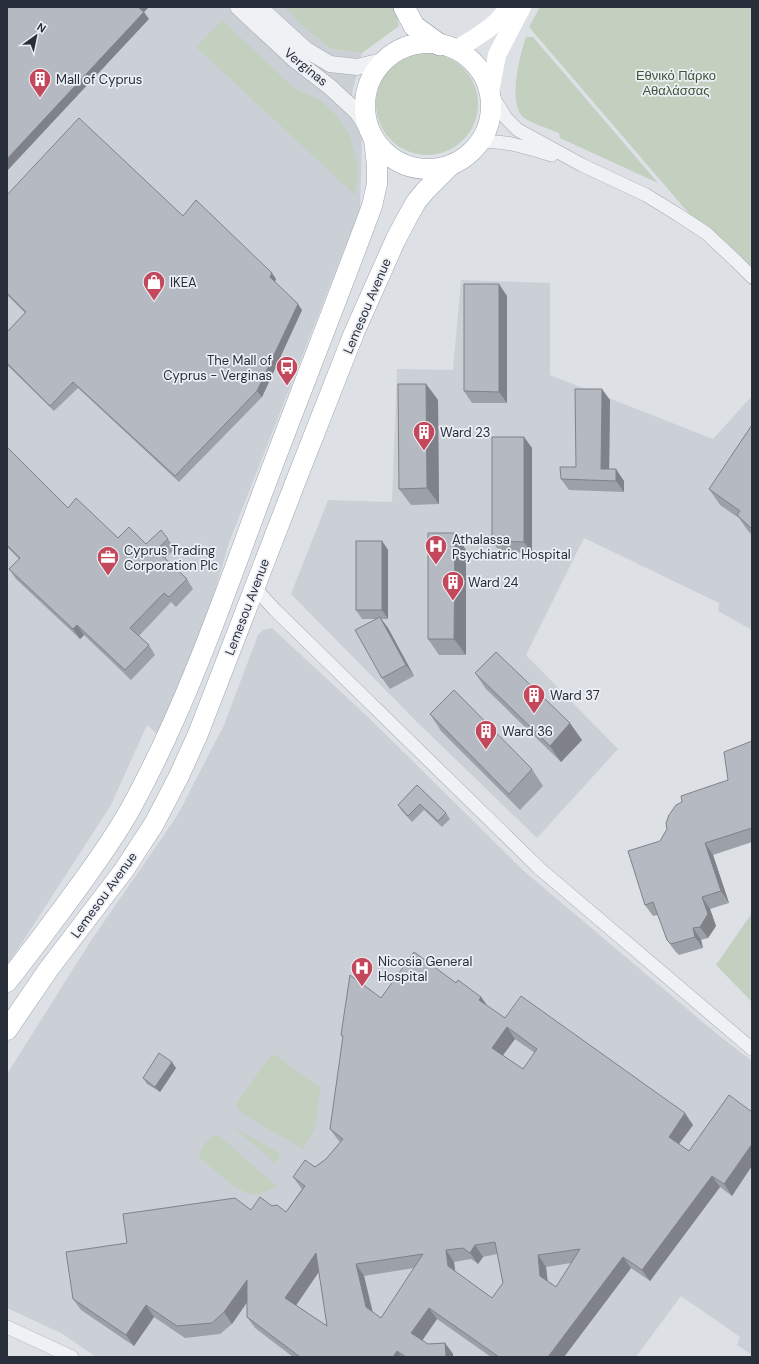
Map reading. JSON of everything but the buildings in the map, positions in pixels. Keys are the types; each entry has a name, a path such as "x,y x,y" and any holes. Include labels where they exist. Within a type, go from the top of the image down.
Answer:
{"highway":[{"path":"404,7 414,26 448,48"}],"main road":[{"path":"448,48 482,34 500,20 508,7"},
{"path":"490,92 497,55 522,7"},
{"path":"419,44 448,48 471,61 483,75 490,92 492,103 491,115 488,129 481,142 468,156 451,165 429,169 408,166 388,156 372,135 364,113 365,94 371,76 382,61 397,49 419,44"},
{"name":"Lemesou Avenue","path":"7,982 102,855 131,808 156,760 177,713 235,570 261,496 372,206 377,184 377,165 372,135"},
{"name":"Lemesou Avenue","path":"7,1030 48,970 124,870 154,824 179,776 198,734 354,333 395,241 416,202 451,165"}],"street":[{"name":"Verginas","path":"238,7 295,60 330,87 358,113 372,135"},
{"name":"Verginas","path":"260,7 305,49 330,64 357,67 382,61"},
{"path":"490,92 506,118 513,126 542,144 582,165 646,195 706,233 752,278"},
{"path":"481,142 507,142 582,165"},
{"path":"255,588 286,621 540,869 752,1048"},
{"path":"7,1327 72,1357"}],"shaded area":[{"path":"7,7 285,7 303,27 331,49 362,53 352,93 362,138 360,209 230,540 200,641 159,736 147,725 111,805 7,966"},
{"name":"Athalassa Psychiatric Hospital","path":"461,280 550,283 550,375 713,439 752,396 752,630 718,611 719,603 584,538 526,655 618,749 537,838 417,722 291,594 328,500 392,502 397,369 453,370"},
{"name":"Nicosia General Hospital","path":"272,628 367,716 525,872 717,1034 752,1061 752,1355 737,1345 740,1337 681,1296 636,1357 96,1357 61,1333 7,1308 7,1074 90,942 177,816 224,725 258,635 263,630"}],"green space":[{"path":"285,7 395,7 399,26 362,53 331,49 303,27"},
{"name":"Εθνικό Πάρκο Αθαλάσσας","path":"540,7 752,7 752,287 529,27"},
{"path":"222,20 295,89 322,101 337,116 349,134 355,153 358,174 355,195 196,47"},
{"path":"526,37 533,37 658,183 560,138 559,133 524,118 519,111 516,102 516,79"},
{"path":"427,53 446,57 463,68 474,85 478,104 474,123 463,140 446,151 427,155 408,151 391,140 380,123 376,104 380,85 391,68 408,57"},
{"path":"752,913 752,1002 716,965"},
{"path":"271,1055 276,1055 320,1088 316,1122 313,1133 303,1149 244,1115 237,1108 237,1102"},
{"path":"234,1128 281,1154 275,1163"},
{"path":"214,1135 221,1137 277,1186 262,1193 247,1193 231,1183 203,1161 199,1157 202,1147"}],"place":[{"name":"Mall of Cyprus","path":"40,98"},
{"name":"IKEA","path":"154,302"},
{"name":"The Mall of Cyprus - Verginas","path":"287,386"},
{"name":"Ward 23","path":"424,452"},
{"name":"Athalassa Psychiatric Hospital","path":"436,566"},
{"name":"Cyprus Trading Corporation Plc","path":"108,576"},
{"name":"Ward 24","path":"453,602"},
{"name":"Ward 37","path":"534,714"},
{"name":"Ward 36","path":"486,750"},
{"name":"Nicosia General Hospital","path":"362,988"}]}
